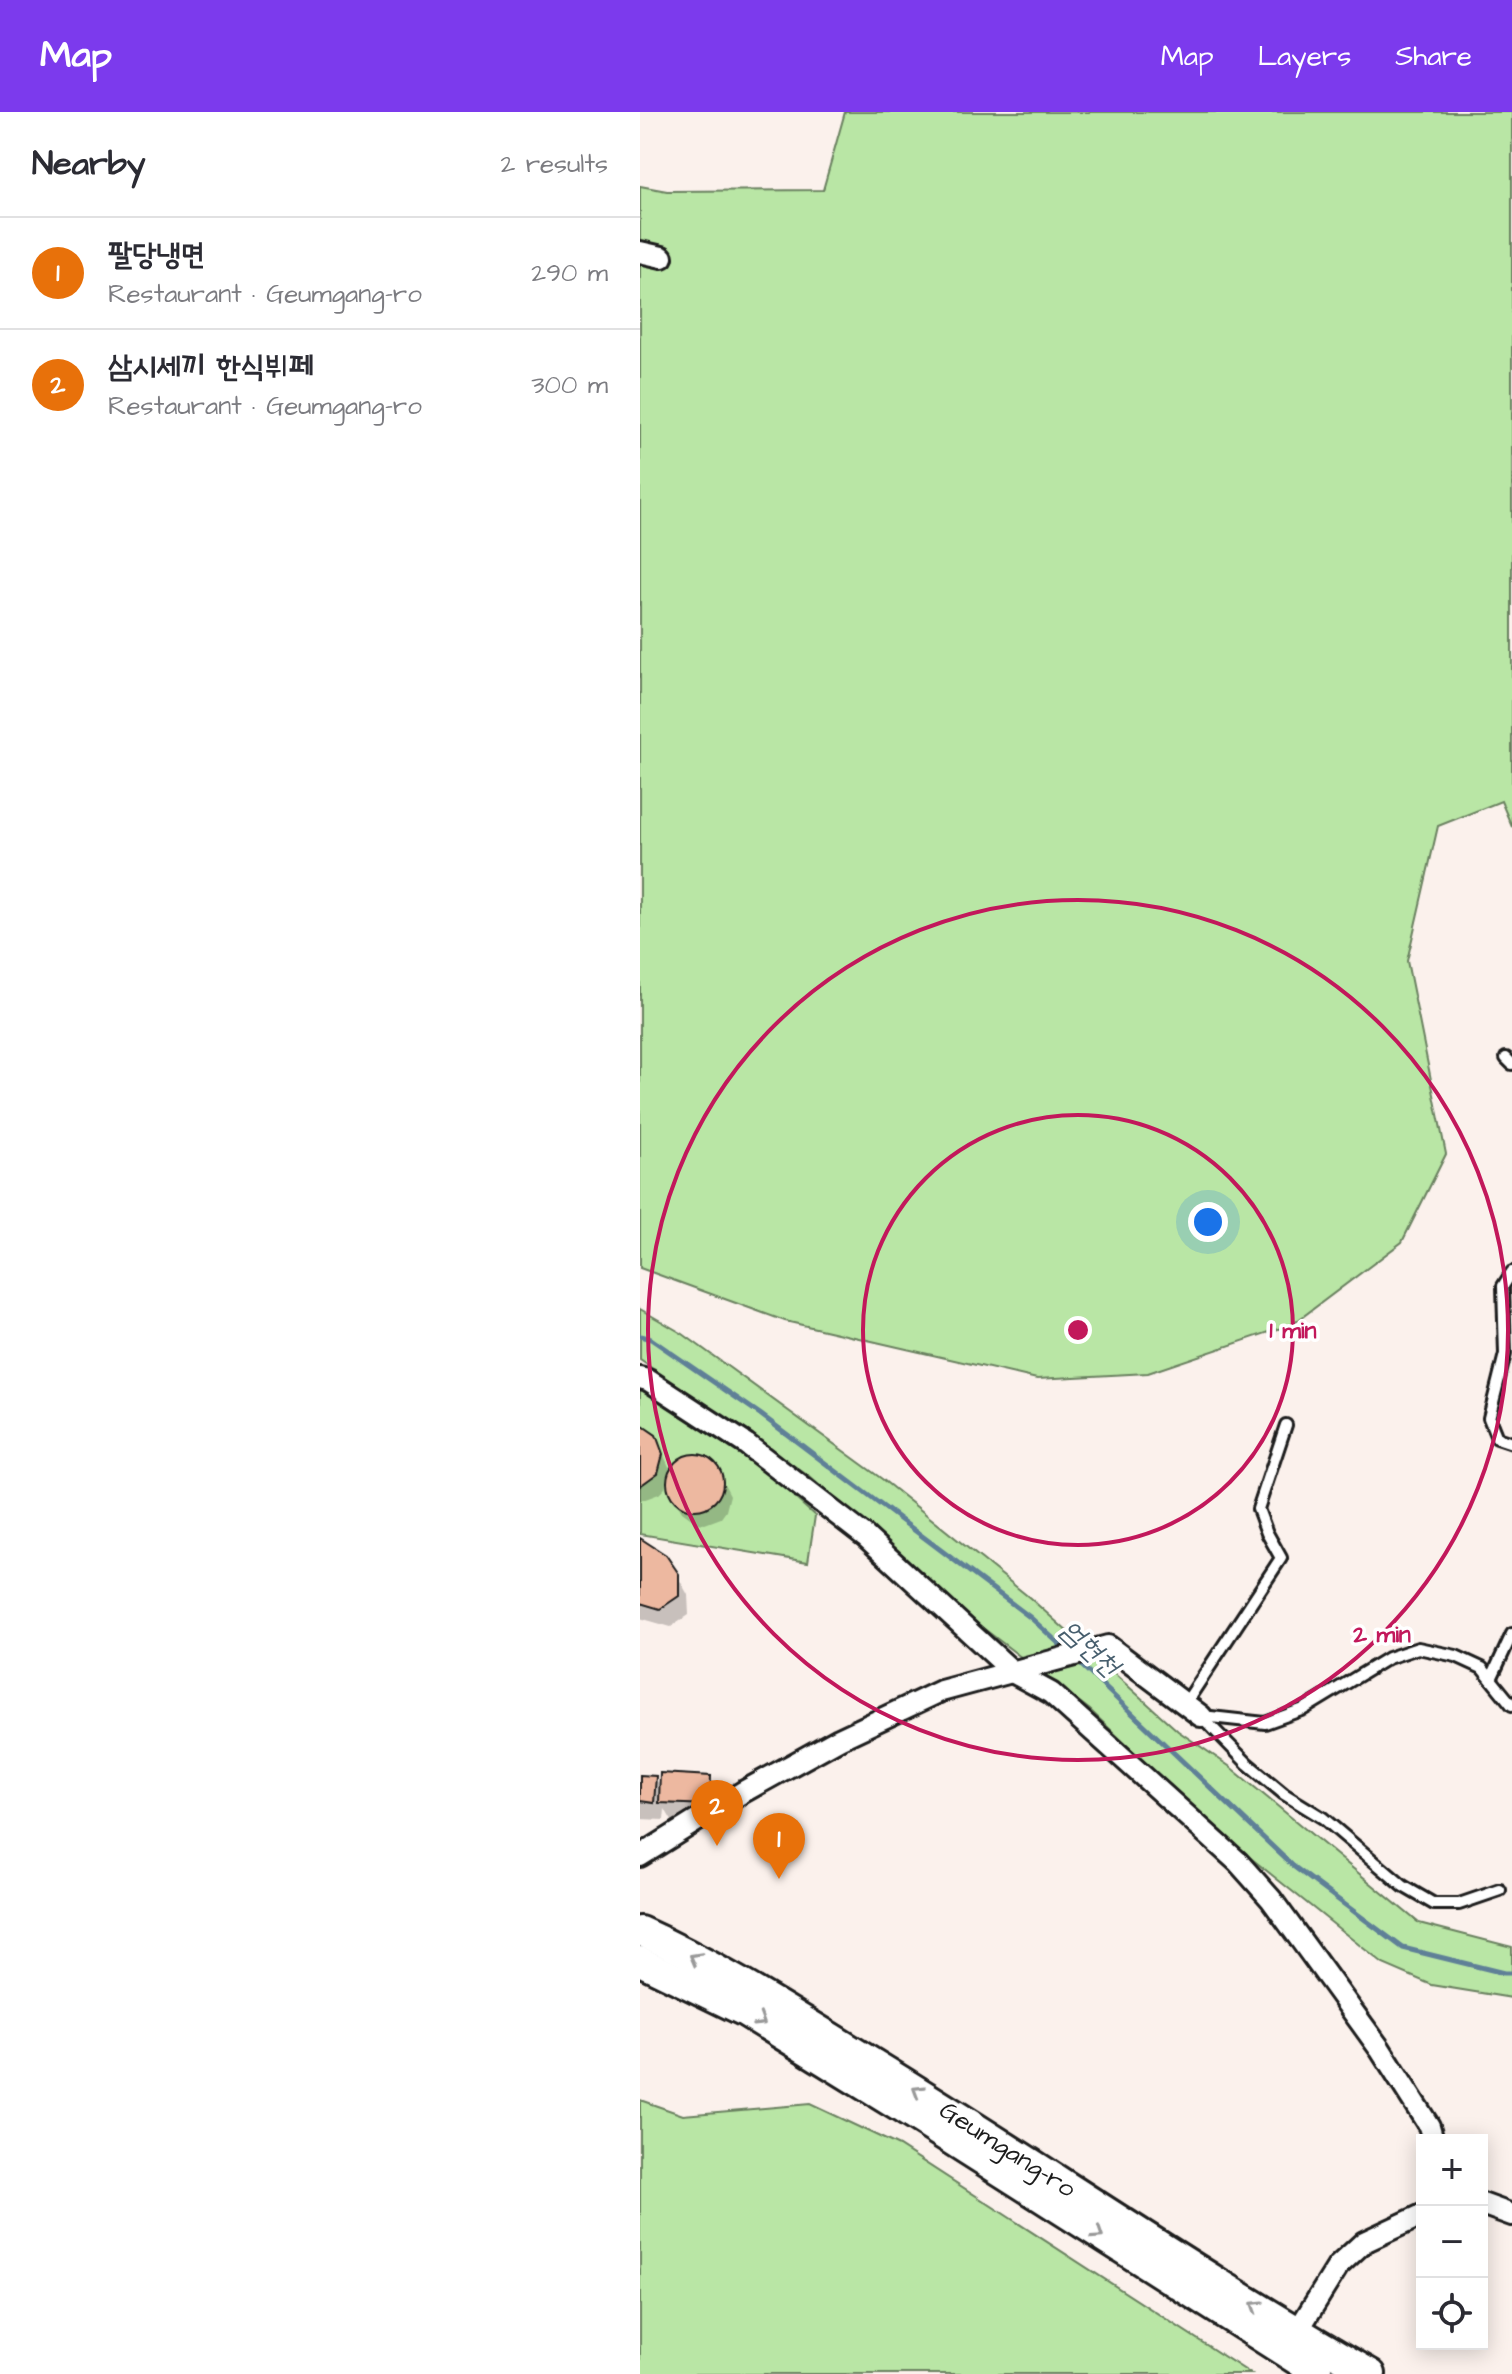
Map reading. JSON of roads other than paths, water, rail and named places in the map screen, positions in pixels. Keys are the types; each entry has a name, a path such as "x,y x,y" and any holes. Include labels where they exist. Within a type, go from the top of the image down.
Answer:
{"main road":[{"name":"Geumgang-ro","path":"640,1931 738,1981 897,2078 1297,2332 1371,2374"},
{"name":"Geumgang-ro","path":"640,1961 745,2012 1319,2374"}],"street":[{"path":"640,252 662,257"},
{"path":"640,1378 648,1380 746,1444 865,1536 1014,1673 1051,1693 1238,1862 1271,1899 1380,2049 1431,2134"},
{"path":"640,1856 743,1792 839,1739 941,1691 1108,1646 1193,1710"},
{"path":"1487,2206 1512,2215"},
{"path":"1297,2332 1338,2266 1364,2242 1416,2218"}],"lane":[{"path":"1512,1272 1503,1286 1505,1354 1489,1418 1497,1438 1512,1443"},
{"path":"1193,1710 1281,1558 1258,1509 1286,1425"},
{"path":"1491,1679 1512,1634"},
{"path":"1193,1710 1265,1723 1304,1709 1388,1658 1418,1648 1456,1656 1482,1668 1512,1705"},
{"path":"1193,1710 1248,1764 1284,1794 1323,1818 1403,1886 1434,1904 1459,1904 1500,1890"}],"waterway":[{"name":"엄현천","path":"640,1336 651,1339 760,1414 1031,1618 1067,1651"},
{"name":"엄현천","path":"1077,1661 1293,1866 1403,1948 1512,1973"}],"place":[{"name":"삼시세끼 한식뷔페","path":"717,1846"},
{"name":"팔당냉면","path":"779,1879"}]}
